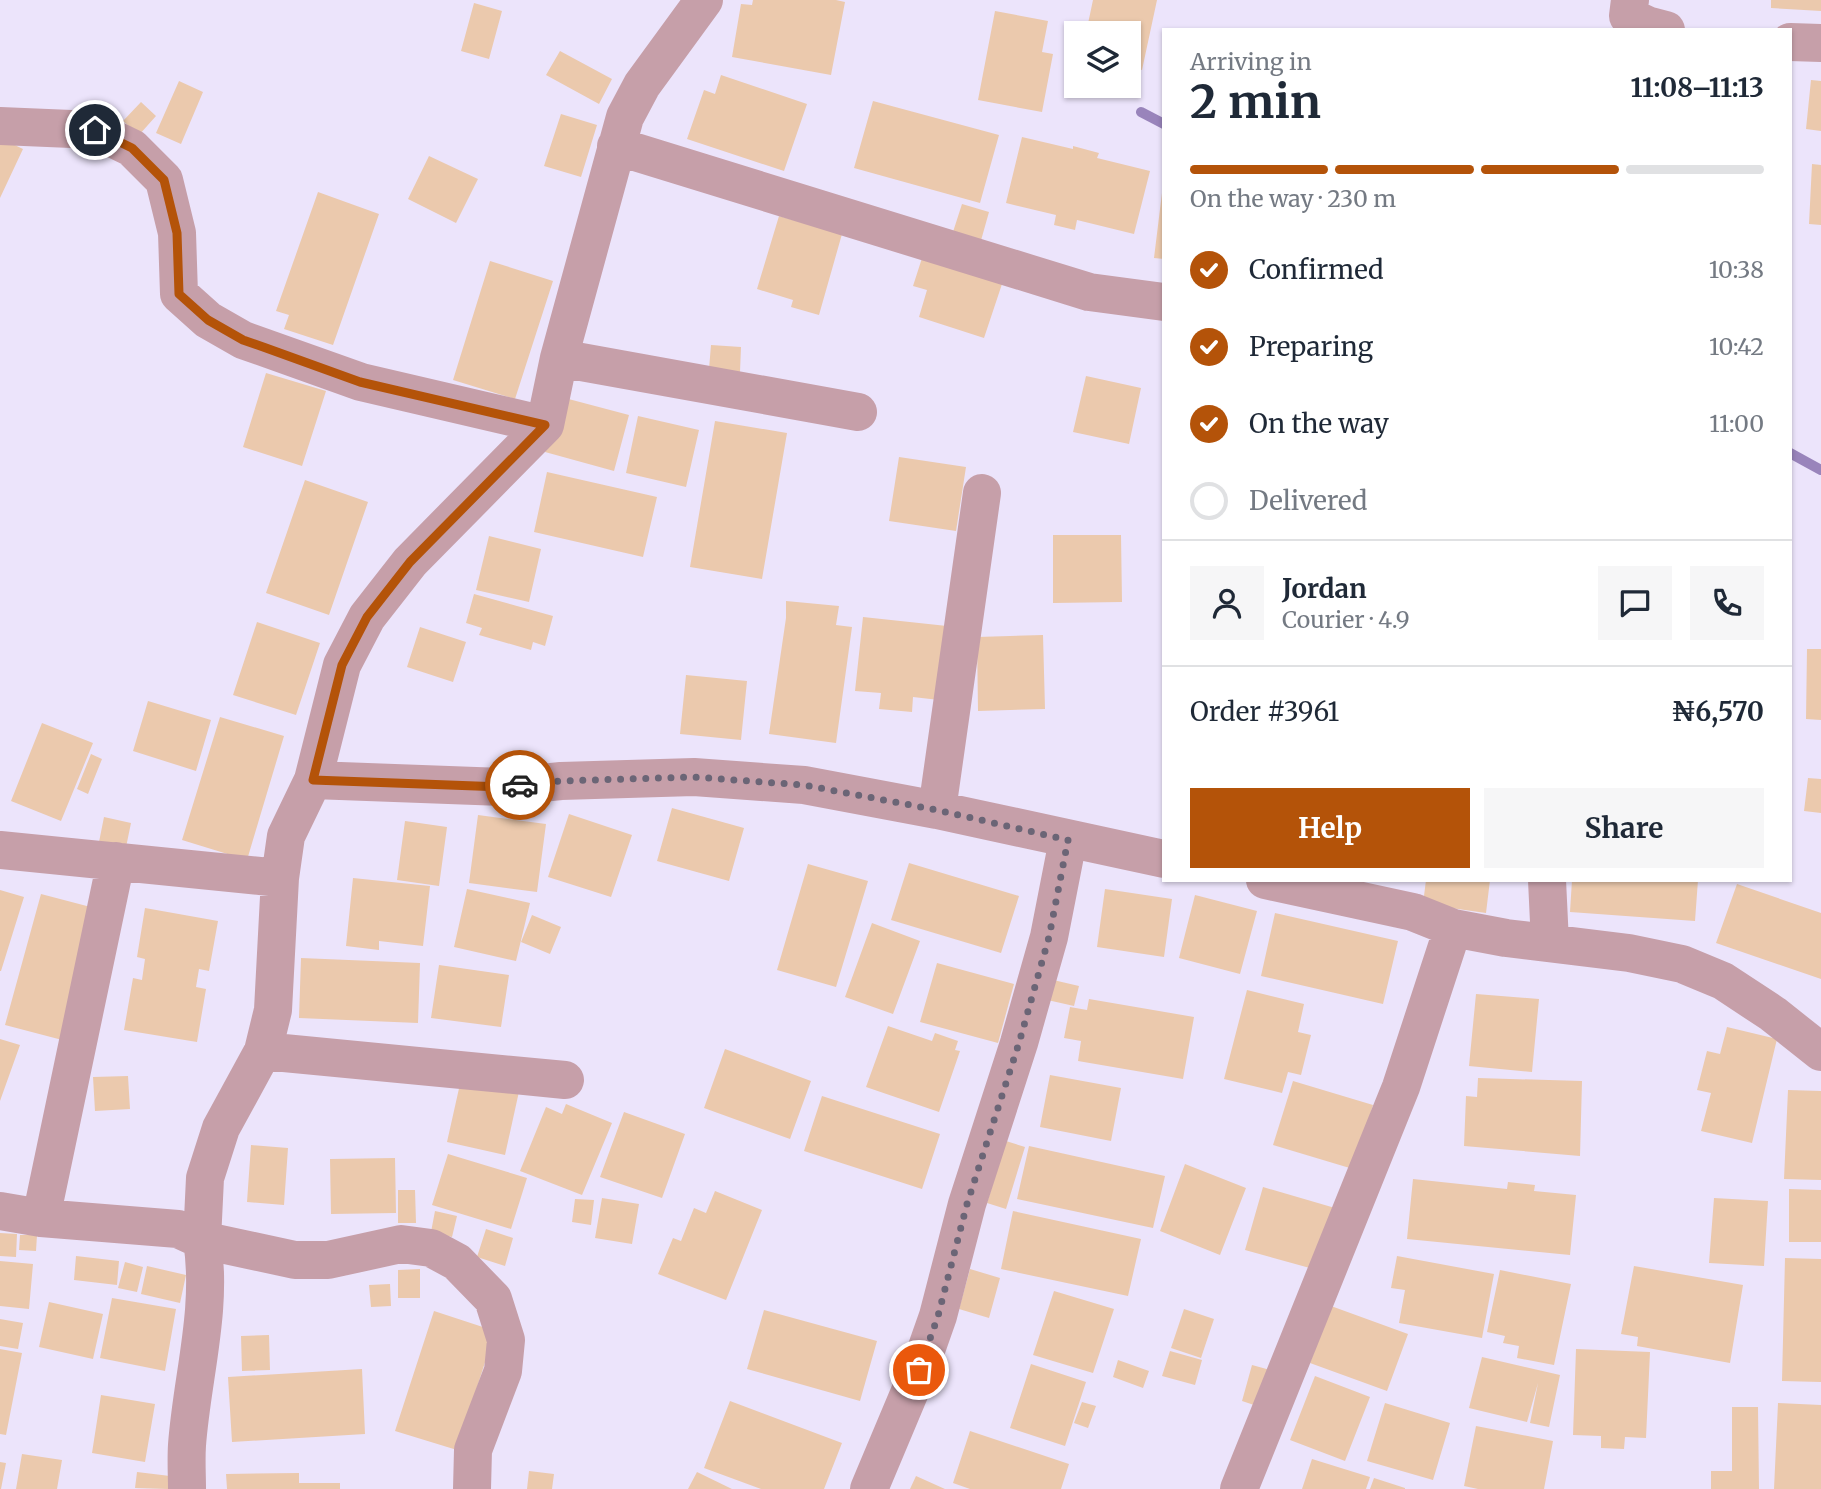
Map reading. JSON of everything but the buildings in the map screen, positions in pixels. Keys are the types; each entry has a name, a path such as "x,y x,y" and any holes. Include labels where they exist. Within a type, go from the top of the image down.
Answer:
{"street":[{"path":"187,1489 187,1447 203,1316 206,1266 202,1240 205,1178 221,1128 263,1051 273,1010 285,836 313,780 342,665 367,617 410,562 545,425 559,358 625,117 642,85 704,0"},
{"path":"1630,0 1628,16 1658,28"},
{"path":"1792,42 1821,43"},
{"path":"0,126 95,130 132,148 164,180 177,233 179,294 208,320 243,340 360,382 545,425"},
{"path":"617,146 1089,292 1162,302"},
{"path":"559,358 858,412"},
{"path":"937,810 982,493"},
{"path":"313,780 503,787 561,781 694,777 804,785 937,810 1162,859"},
{"path":"869,1489 919,1370 938,1316 967,1204 1019,1043 1049,937 1068,840"},
{"path":"0,850 280,878"},
{"path":"41,1218 116,860"},
{"path":"1274,882 1413,912 1453,928 1629,953 1682,964 1723,981 1773,1014 1821,1052"},
{"path":"1547,882 1550,943"},
{"path":"1239,1489 1401,1087 1453,928"},
{"path":"263,1051 565,1080"},
{"path":"0,1211 41,1218 178,1229 202,1240 295,1260 328,1260 401,1244 430,1248 457,1262 494,1299 506,1340 503,1371 473,1450 472,1489"}],"waterway":[{"path":"1141,112 1162,123"},
{"path":"1792,454 1821,470"}],"way so far":[{"path":"520,785 561,781 694,777 804,785 937,810 1068,840 1049,937 1019,1043 967,1204 938,1316 919,1370"}],"route":[{"path":"95,130 132,148 164,180 177,233 179,294 208,320 243,340 360,382 545,425 410,562 367,617 342,665 313,780 503,787 520,785"}]}
